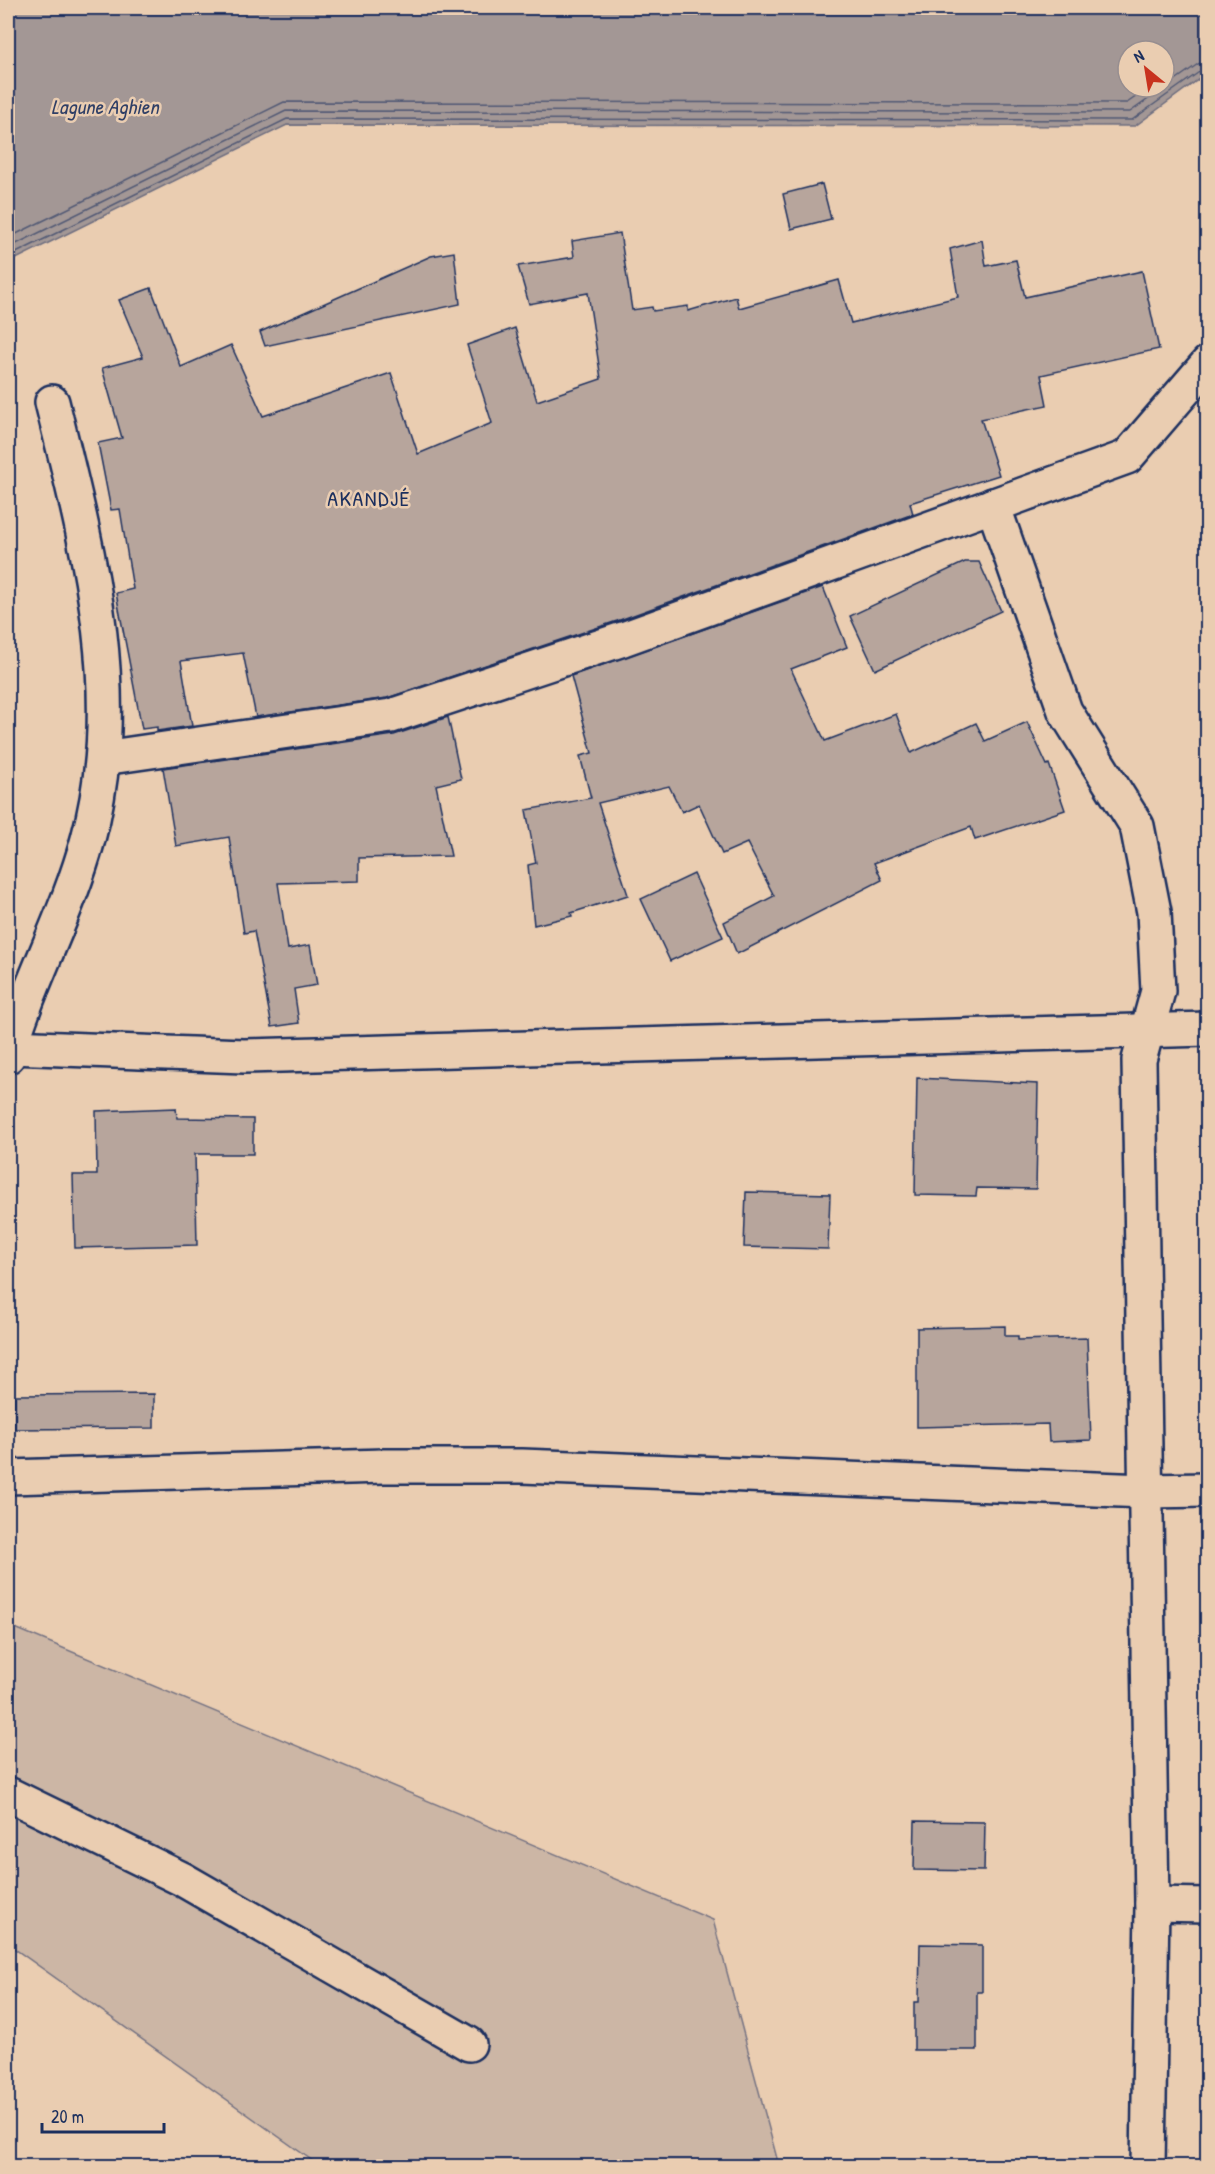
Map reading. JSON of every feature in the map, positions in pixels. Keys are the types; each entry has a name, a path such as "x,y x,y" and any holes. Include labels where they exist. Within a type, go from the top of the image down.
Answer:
{"street":[{"path":"103,758 391,716 622,639 1127,457 1208,363"},
{"path":"52,402 85,539 104,660 103,758 88,838 70,893 9,1052 244,1056 1208,1029"},
{"path":"993,505 1065,711 1137,826 1154,912 1158,991 1139,1060 1152,1904 1148,2166"},
{"path":"8,1478 384,1466 522,1466 1145,1491 1208,1490"},
{"path":"8,1794 182,1879 469,2044"},
{"path":"1152,1904 1208,1905"}],"shaded area":[{"path":"8,1625 713,1920 779,2166 320,2166 8,1944"}],"water":[{"name":"Lagune Aghien","path":"8,8 1207,8 1207,73 1176,96 1176,39 1116,39 1116,99 1172,99 1135,126 287,125 8,263"}],"building":[{"path":"822,184 831,219 791,229 783,194"},
{"path":"620,233 632,310 652,307 653,311 688,306 688,311 736,297 739,308 839,280 851,323 958,297 950,249 982,240 986,266 1016,260 1025,297 1142,271 1159,349 1041,375 1047,405 981,419 999,475 910,503 913,514 617,621 387,698 256,717 243,653 181,661 192,726 157,731 157,727 142,729 116,593 133,589 120,509 111,510 98,443 122,438 102,368 143,357 119,300 151,288 181,367 231,345 263,416 391,373 418,454 492,423 467,345 515,328 537,401 601,379 588,293 529,304 518,266 574,257 572,241"},
{"path":"454,252 460,304 265,346 260,332 431,256"},
{"path":"965,562 979,562 1001,611 875,670 850,616"},
{"path":"823,587 847,647 791,669 825,741 896,714 911,753 976,723 985,741 1027,722 1047,765 1049,764 1065,810 975,840 971,827 874,863 882,880 737,954 724,922 774,896 747,843 722,854 699,804 682,812 669,786 598,803 628,895 571,913 572,916 534,925 528,865 536,863 526,810 591,798 580,756 592,753 571,676"},
{"path":"448,717 461,779 436,785 451,856 359,858 359,881 278,883 288,949 310,945 317,985 294,989 299,1023 272,1027 254,931 244,933 229,837 176,846 163,768 394,735"},
{"path":"694,874 723,937 670,961 641,899"},
{"path":"917,1078 1038,1084 1036,1189 977,1188 976,1196 915,1195"},
{"path":"176,1108 177,1118 253,1119 253,1154 195,1154 197,1245 75,1248 73,1175 97,1175 96,1111"},
{"path":"746,1192 830,1194 828,1249 744,1247"},
{"path":"1005,1326 1005,1336 1018,1336 1018,1340 1087,1338 1091,1440 1049,1442 1048,1424 917,1427 917,1328"},
{"path":"154,1394 154,1428 15,1429 15,1395"},
{"path":"915,1821 985,1822 984,1871 914,1870"},
{"path":"920,1944 982,1945 982,1992 977,1992 977,2050 914,2050 914,2002 919,2002"}],"district":[{"name":"AKANDJÉ","path":"369,498"}]}
